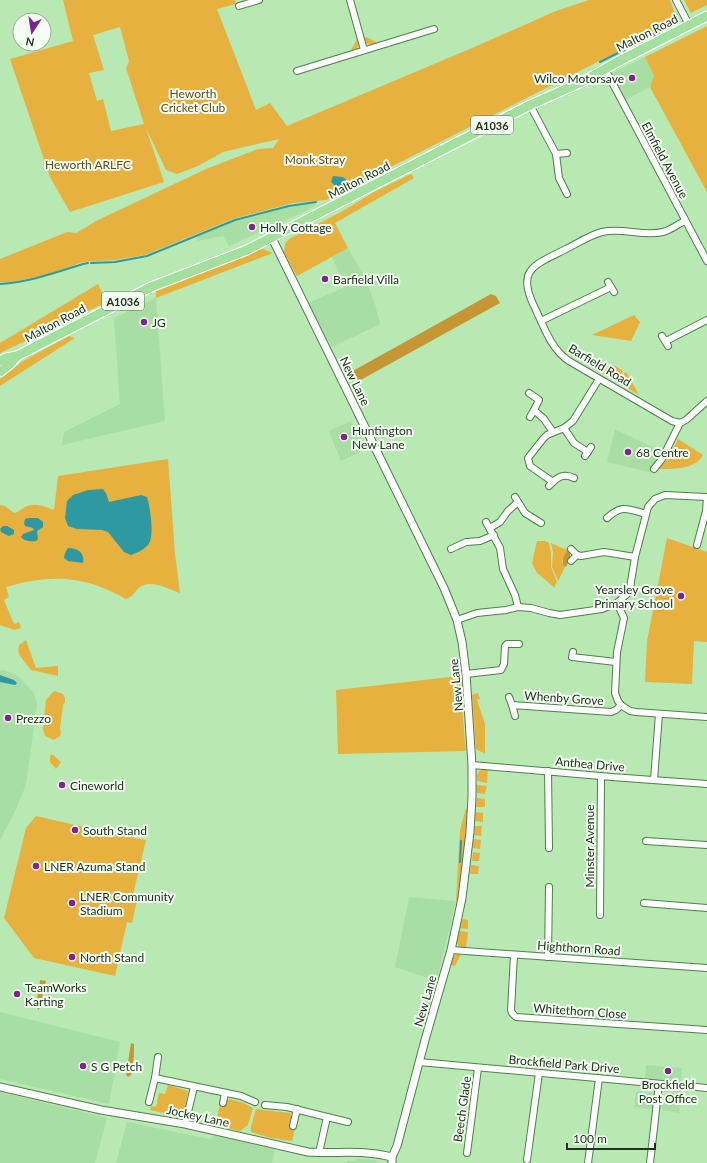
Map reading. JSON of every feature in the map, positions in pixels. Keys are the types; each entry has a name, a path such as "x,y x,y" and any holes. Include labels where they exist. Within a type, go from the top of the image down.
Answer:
{"main road":[{"name":"Malton Road","path":"0,361 17,356 151,287 247,250 272,238 530,105 584,81 707,16"},
{"name":"Malton Road","path":"0,372 17,356"}],"street":[{"path":"239,6 259,0"},
{"path":"350,0 364,50"},
{"path":"676,0 689,26"},
{"path":"297,71 434,29"},
{"name":"Elmfield Avenue","path":"605,69 707,261"},
{"path":"530,105 556,154 559,178 567,194"},
{"path":"556,154 567,153"},
{"name":"Barfield Road","path":"680,423 672,421 599,379 560,354 554,346 541,321 528,294 526,284 532,269 540,262 601,232 618,230 651,233 663,232 685,220"},
{"name":"New Lane","path":"272,238 444,588 457,620 462,642 466,674 472,765 470,832 462,898 451,950 392,1160"},
{"path":"541,321 611,287"},
{"path":"665,341 707,320"},
{"path":"574,478 564,475 556,478 551,484 530,466 528,458 543,439 553,432 568,426 577,416 599,379"},
{"path":"529,393 540,400 530,417"},
{"path":"654,469 662,459 680,423 686,420 707,401"},
{"path":"534,410 544,419 553,432"},
{"path":"564,428 574,443 588,452"},
{"path":"457,620 477,613 506,610 518,607 560,614 602,609 616,604 627,594 630,588 635,557 646,514 652,503 660,496 707,497 706,511 697,545"},
{"path":"518,607 515,595 503,569 500,548 488,525 500,522 516,499 525,513 541,523"},
{"path":"607,518 620,509 646,514"},
{"path":"451,549 466,542 480,541 494,535"},
{"path":"461,544 464,551"},
{"path":"571,549 577,555 585,556 597,552 604,552 635,557"},
{"path":"571,561 577,555"},
{"path":"616,604 624,618 616,662 615,693 621,705"},
{"path":"466,674 502,670 504,664 505,646 507,644 519,644"},
{"path":"571,656 616,662"},
{"name":"Whenby Grove","path":"509,697 515,716"},
{"name":"Whenby Grove","path":"512,705 611,712 616,710 621,705 636,712 707,717"},
{"path":"654,780 658,714"},
{"name":"Anthea Drive","path":"472,765 707,784"},
{"path":"548,771 549,848"},
{"name":"Minster Avenue","path":"600,776 600,915"},
{"path":"646,841 707,845"},
{"path":"548,957 549,887"},
{"path":"644,903 707,908"},
{"name":"Highthorn Road","path":"451,950 707,968"},
{"name":"Whitethorn Close","path":"514,955 511,1010 516,1017 707,1030"},
{"path":"149,1102 158,1057"},
{"name":"Brockfield Park Drive","path":"419,1062 707,1088"},
{"name":"Beech Glade","path":"467,1153 478,1068"},
{"path":"527,1160 539,1073"},
{"path":"155,1078 242,1096 255,1102"},
{"path":"588,1163 599,1078"},
{"path":"650,1163 659,1084"},
{"name":"Jockey Lane","path":"0,1087 112,1113 148,1117 185,1124 297,1149 319,1153 366,1152 392,1160"},
{"path":"185,1124 194,1087"},
{"path":"223,1103 225,1093"},
{"path":"265,1105 280,1105 348,1122"},
{"path":"293,1126 297,1109"},
{"path":"319,1153 327,1117"}],"shaded area":[{"name":"Wilco Motorsave","path":"645,57 654,76 650,87 623,101 611,79 614,72"},
{"path":"315,203 316,205 304,212 229,246 223,236 198,241 197,237 234,221 285,208"},
{"path":"348,248 365,278 375,304 380,324 332,347 308,303 345,287 332,257"},
{"path":"491,294 496,296 500,303 357,382 351,372"},
{"path":"156,298 165,421 62,445 64,432 120,404 114,318"},
{"path":"351,421 359,436 370,447 341,461 329,431"},
{"path":"615,429 660,451 652,469 649,472 607,462"},
{"path":"567,550 570,553 570,558 566,567 563,565 563,558"},
{"path":"4,670 18,676 34,693 37,704 26,785 16,809 0,840 0,671"},
{"path":"409,897 456,901 437,981 395,967"},
{"path":"40,980 46,981 39,1010 36,1007"},
{"path":"0,1012 120,1042 109,1104 0,1079"},
{"path":"131,1043 134,1044 134,1055 131,1075 128,1077 126,1075"},
{"path":"646,1065 682,1068 681,1081 645,1079"},
{"path":"675,1090 682,1090 679,1113 662,1110 665,1097"},
{"path":"636,1091 653,1093 652,1109 634,1107"},
{"path":"0,1092 107,1118 95,1163 0,1163"},
{"path":"127,1122 210,1139 215,1135 275,1149 272,1163 116,1163"},
{"path":"356,1159 375,1160 381,1163 347,1163 347,1161 356,1161"}],"green space":[{"path":"63,0 235,0 236,4 217,9 256,110 270,103 287,126 556,11 589,0 670,0 678,21 326,200 293,203 233,219 145,255 115,260 83,262 43,276 10,282 0,282 0,259 67,232 76,233 98,220 206,169 258,149 273,148 279,139 223,152 198,166 177,174 166,170 146,128 164,182 70,212 50,177 10,59 34,52 52,52 52,47 73,41","holes":["120,27 129,61 126,68 144,124 111,131 103,99 97,101 89,73 104,70 93,35"]},
{"path":"684,0 707,0 707,5 691,13"},
{"path":"707,26 707,192 650,87 654,76 645,57"},
{"path":"366,37 378,43 371,45 367,43 359,44 357,49 351,50 357,39"},
{"path":"411,174 414,178 335,223 348,248 297,276 284,253 285,244 289,239 341,212 374,192"},
{"path":"263,249 273,253 156,298 156,289 169,283 180,282 246,253"},
{"path":"98,284 107,302 0,353 0,343"},
{"path":"634,315 640,322 631,341 592,335"},
{"path":"69,336 75,338 0,386 0,379 23,361"},
{"path":"609,366 606,375 592,368 593,367"},
{"path":"612,366 615,366 623,371 616,382 608,377"},
{"path":"625,372 627,373 639,395 619,383"},
{"path":"678,439 703,455 695,464 683,468 658,469 668,459"},
{"path":"168,459 175,553 180,593 155,584 149,584 140,587 126,599 111,591 82,581 67,579 38,580 6,587 9,597 4,600 14,624 19,622 21,628 14,630 0,625 0,505 5,506 14,513 25,507 33,505 40,505 54,510 58,476"},
{"name":"Yearsley Grove Primary School","path":"667,538 707,552 707,642 694,641 692,684 645,682 647,641"},
{"path":"537,541 545,541 549,543 551,567 557,582 555,588 537,573 532,563"},
{"path":"551,543 567,550 563,561 565,567 558,581 552,567 553,552"},
{"path":"26,640 36,668 58,666 58,676 31,670 20,656 18,650 19,645"},
{"path":"459,676 466,751 338,754 336,690"},
{"path":"55,691 63,694 65,702 63,705 60,728 61,733 60,736 54,740 45,736 43,729 46,700"},
{"path":"478,693 480,699 477,700 485,724 485,754 476,749 472,695"},
{"path":"52,754 61,762 56,769 50,762 50,756"},
{"path":"488,769 487,783 477,781 477,775 479,772"},
{"path":"476,785 487,786 485,794 477,793"},
{"path":"477,798 485,799 485,807 476,807"},
{"path":"466,808 469,814 459,899 456,901 460,830"},
{"path":"475,812 483,813 483,822 475,821"},
{"name":"LNER Community Stadium","path":"36,816 146,840 133,895 138,896 132,923 127,922 115,976 34,958 4,918 26,828"},
{"path":"475,826 482,826 481,836 474,835"},
{"path":"473,839 481,840 480,849 473,848"},
{"path":"473,852 480,853 479,861 472,861"},
{"path":"471,865 479,866 478,874 470,874"},
{"path":"462,919 468,920 468,929 460,928"},
{"path":"459,931 468,932 466,949 460,948 457,943"},
{"path":"458,953 461,954 455,966 450,965 453,957"},
{"path":"168,1085 188,1091 183,1117 150,1110 151,1106 156,1107 159,1093 165,1094"},
{"path":"230,1099 244,1103 253,1108 248,1125 240,1131 215,1125 220,1105 225,1106 227,1101"},
{"path":"256,1109 290,1113 292,1117 290,1128 295,1129 292,1141 271,1138 251,1132"}],"water":[{"path":"333,176 343,177 350,183 347,187 336,186 331,182"},
{"path":"103,489 109,502 141,495 147,497 152,529 150,541 142,550 131,555 124,552 108,532 102,530 77,529 68,526 65,518 67,501 73,495 88,490"},
{"path":"38,518 43,522 43,527 37,531 38,539 36,541 28,541 21,537 23,534 34,530 33,528 25,526 25,519"},
{"path":"3,526 7,526 14,530 14,534 9,536 1,532 0,529"},
{"path":"68,548 78,550 82,554 83,563 68,561 64,558"},
{"path":"0,675 14,680 17,683 15,685 0,682"}],"waterway":[{"path":"600,62 660,32"},
{"path":"91,263 115,262 147,256 235,220 289,206 316,202"},
{"path":"0,284 32,279 88,263"},
{"path":"460,862 461,841"}],"place":[{"name":"Wilco Motorsave","path":"632,78"},
{"name":"Holly Cottage","path":"252,227"},
{"name":"Barfield Villa","path":"325,279"},
{"name":"JG","path":"144,322"},
{"name":"Huntington New Lane","path":"344,437"},
{"name":"68 Centre","path":"628,452"},
{"name":"Yearsley Grove Primary School","path":"681,596"},
{"name":"Prezzo","path":"8,718"},
{"name":"Cineworld","path":"62,785"},
{"name":"South Stand","path":"75,830"},
{"name":"LNER Azuma Stand","path":"36,866"},
{"name":"LNER Community Stadium","path":"72,903"},
{"name":"North Stand","path":"72,957"},
{"name":"TeamWorks Karting","path":"17,994"},
{"name":"S G Petch","path":"83,1066"},
{"name":"Brockfield Post Office","path":"668,1071"}],"park label":[{"name":"Heworth Cricket Club","path":"193,100"},
{"name":"Monk Stray","path":"315,159"},
{"name":"Heworth ARLFC","path":"88,164"}]}
